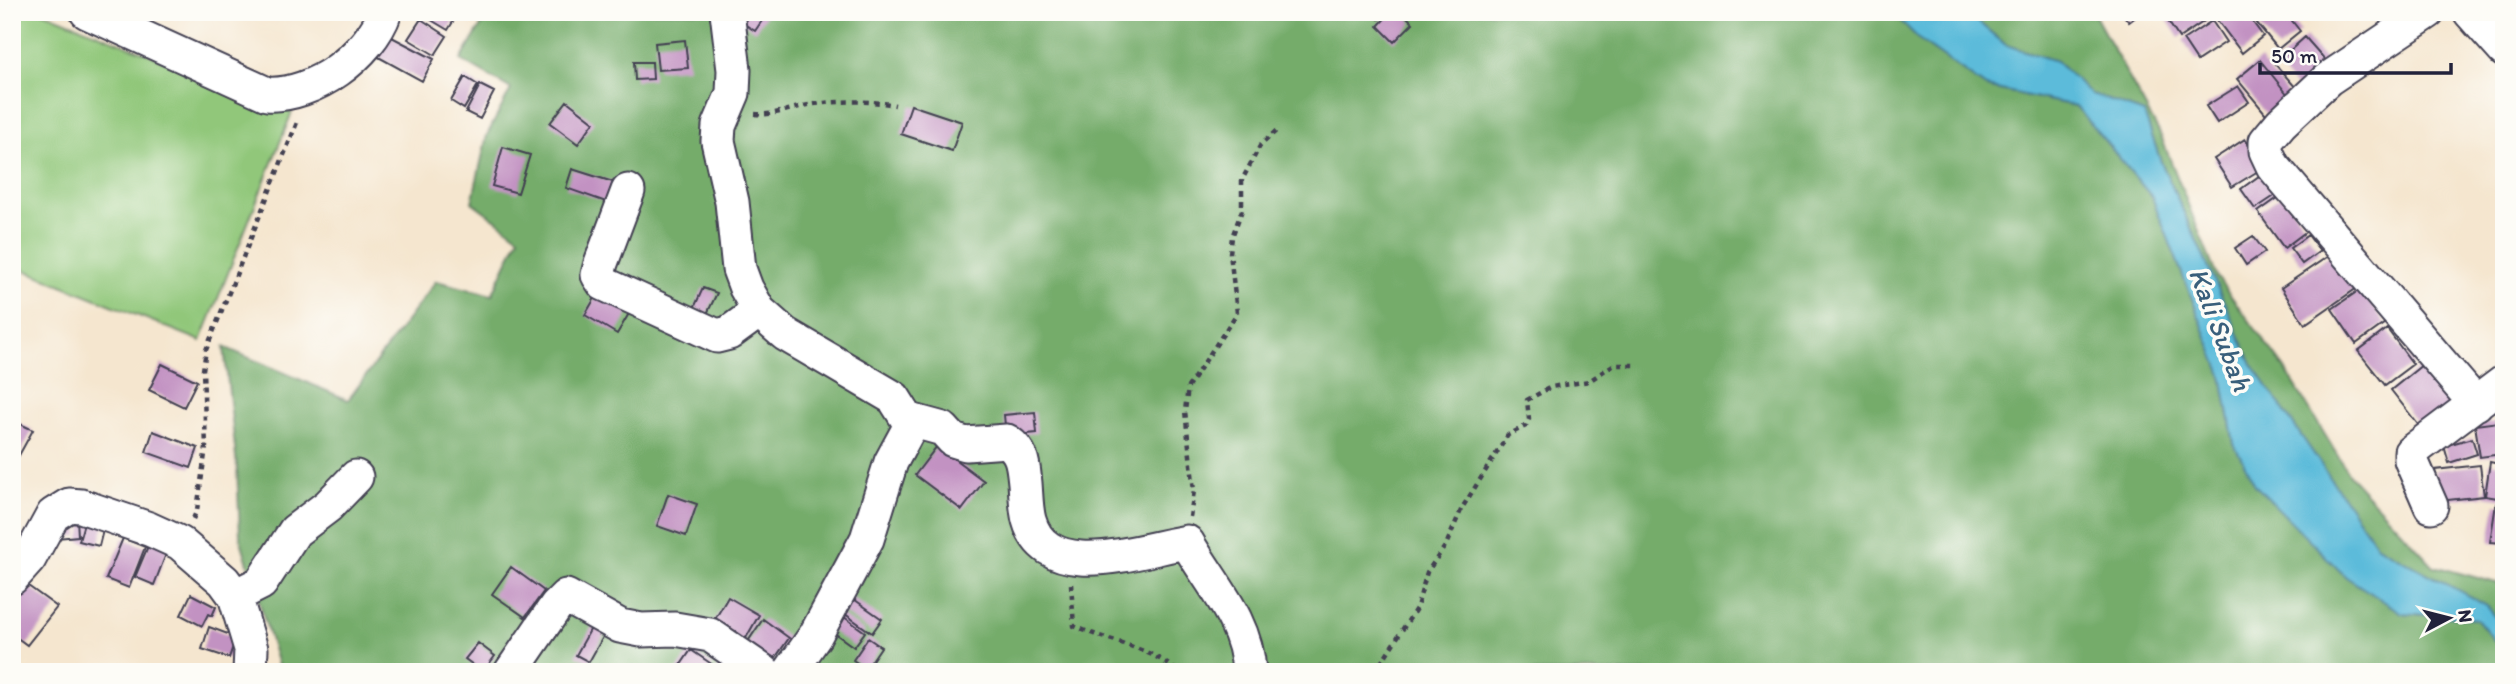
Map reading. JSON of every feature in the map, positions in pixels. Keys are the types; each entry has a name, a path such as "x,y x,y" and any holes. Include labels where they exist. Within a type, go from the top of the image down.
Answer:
{"street":[{"path":"87,12 267,94 297,92 347,63 369,44 385,12"},
{"path":"727,12 734,70 733,93 719,126 718,141 732,202 739,269 746,288 759,311 785,334 894,398 910,419 911,425 891,462 867,540 815,636 790,672"},
{"path":"2428,12 2328,79 2281,122 2266,141 2266,151 2291,188 2476,404"},
{"path":"2470,12 2504,50"},
{"path":"628,191 601,263 598,275 604,285 717,336 729,333 759,311"},
{"path":"2431,506 2411,460 2411,452 2504,382"},
{"path":"910,419 943,429 953,440 966,443 1007,441 1016,447 1022,458 1029,521 1039,540 1057,555 1083,559 1187,542 1209,581 1233,612 1248,652 1249,672"},
{"path":"235,596 261,583 295,531 328,506 356,477"},
{"path":"12,578 29,559 53,515 69,505 81,506 180,543 224,581 235,596 251,649 250,672"},
{"path":"511,672 556,606 566,596 620,626 641,630 675,629 710,635 764,672"}],"path":[{"path":"180,543 197,510 203,477 206,447 203,370 206,350 300,114 297,92"},
{"path":"726,109 767,115 814,104 872,100 895,105"},
{"path":"1187,542 1194,491 1185,411 1188,387 1237,313 1230,253 1231,237 1242,210 1242,180 1255,152 1279,128"},
{"path":"1375,672 1417,607 1427,572 1446,545 1462,508 1508,435 1526,426 1529,419 1528,400 1551,387 1590,381 1613,365 1635,365"},
{"path":"1057,555 1071,586 1074,626 1098,637 1153,652 1178,672"}],"green space":[{"path":"12,12 44,12 292,112 201,341 12,265"},
{"path":"489,12 1892,12 1922,42 1986,87 2076,106 2152,197 2222,375 2234,444 2402,613 2477,619 2504,652 2504,672 280,672 240,537 237,467 224,347 348,400 436,281 492,295 519,237 472,202 487,135 511,89 461,60"},
{"path":"1966,12 2093,12 2160,134 2217,277 2285,369 2350,476 2434,566 2504,585 2504,627 2486,606 2377,547 2252,364 2161,162 2144,113 2091,94 2056,61 2006,45"}],"water":[{"name":"Kali Subah","path":"1892,12 1966,12 2006,45 2056,61 2091,94 2144,113 2161,162 2252,364 2377,546 2487,606 2504,627 2504,652 2477,619 2402,613 2346,577 2255,485 2234,444 2222,375 2152,197 2076,106 1986,87 1922,42"}],"building":[{"path":"418,12 459,12 448,30"},
{"path":"735,12 768,12 755,31 732,16"},
{"path":"1373,12 1386,12 1379,19"},
{"path":"1391,12 1402,12 1413,23 1394,42 1378,26"},
{"path":"2121,12 2142,12 2129,22"},
{"path":"2162,12 2206,12 2209,18 2179,38"},
{"path":"2211,12 2245,12 2263,36 2242,53"},
{"path":"2248,12 2285,12 2300,31 2278,49"},
{"path":"421,19 447,36 435,55 408,39"},
{"path":"2212,21 2226,42 2197,61 2183,40"},
{"path":"384,33 434,59 422,81 373,54"},
{"path":"2305,37 2327,62 2297,89 2275,64"},
{"path":"685,40 688,68 658,70 655,43"},
{"path":"2260,60 2292,100 2270,119 2237,79"},
{"path":"634,62 652,62 653,79 635,80"},
{"path":"465,77 478,85 464,109 451,101"},
{"path":"480,85 494,92 480,119 466,112"},
{"path":"2238,86 2249,102 2217,123 2206,106"},
{"path":"567,101 594,122 578,144 550,123"},
{"path":"911,105 962,122 952,151 901,134"},
{"path":"2245,139 2263,168 2232,187 2214,159"},
{"path":"503,147 530,155 518,193 492,186"},
{"path":"2270,168 2285,189 2255,209 2241,189"},
{"path":"572,169 613,182 606,202 566,188"},
{"path":"2282,195 2308,230 2284,248 2258,212"},
{"path":"2308,235 2320,251 2302,264 2290,248"},
{"path":"2253,236 2265,252 2246,265 2235,248"},
{"path":"2333,253 2357,288 2305,324 2281,288"},
{"path":"703,288 717,293 707,314 694,308"},
{"path":"2361,289 2385,323 2356,344 2332,309"},
{"path":"599,291 631,310 617,334 585,315"},
{"path":"2387,329 2413,364 2385,385 2358,351"},
{"path":"2427,361 2460,404 2424,432 2391,390"},
{"path":"162,364 197,381 184,407 149,390"},
{"path":"1035,412 1037,433 1006,436 1004,415"},
{"path":"12,420 33,430 12,468 13,444"},
{"path":"2498,422 2503,454 2480,457 2475,425"},
{"path":"153,431 198,448 191,468 146,452"},
{"path":"2472,438 2477,454 2449,463 2444,446"},
{"path":"937,446 984,481 962,510 915,475"},
{"path":"2490,462 2504,465 2504,499 2485,496"},
{"path":"2480,465 2484,496 2439,501 2435,470"},
{"path":"668,494 697,504 686,536 657,526"},
{"path":"2496,504 2504,505 2504,543 2490,542"},
{"path":"86,516 105,522 99,546 79,541"},
{"path":"77,518 78,536 57,538 55,520"},
{"path":"123,538 145,547 129,588 106,579"},
{"path":"151,539 169,546 154,585 135,577"},
{"path":"511,567 544,591 525,617 492,594"},
{"path":"24,583 57,607 27,645 12,634 12,588"},
{"path":"191,594 216,607 212,616 208,614 202,626 181,615"},
{"path":"848,595 882,619 872,633 838,609"},
{"path":"728,597 759,615 742,645 711,626"},
{"path":"837,612 865,632 854,647 826,627"},
{"path":"763,619 789,638 769,667 743,649"},
{"path":"595,621 608,628 589,662 576,655"},
{"path":"209,627 236,637 229,658 202,649"},
{"path":"868,638 881,647 866,669 853,660"},
{"path":"478,643 495,656 483,672 465,659"},
{"path":"691,650 713,665 709,672 676,672"},
{"path":"723,658 746,672 715,672"}]}
